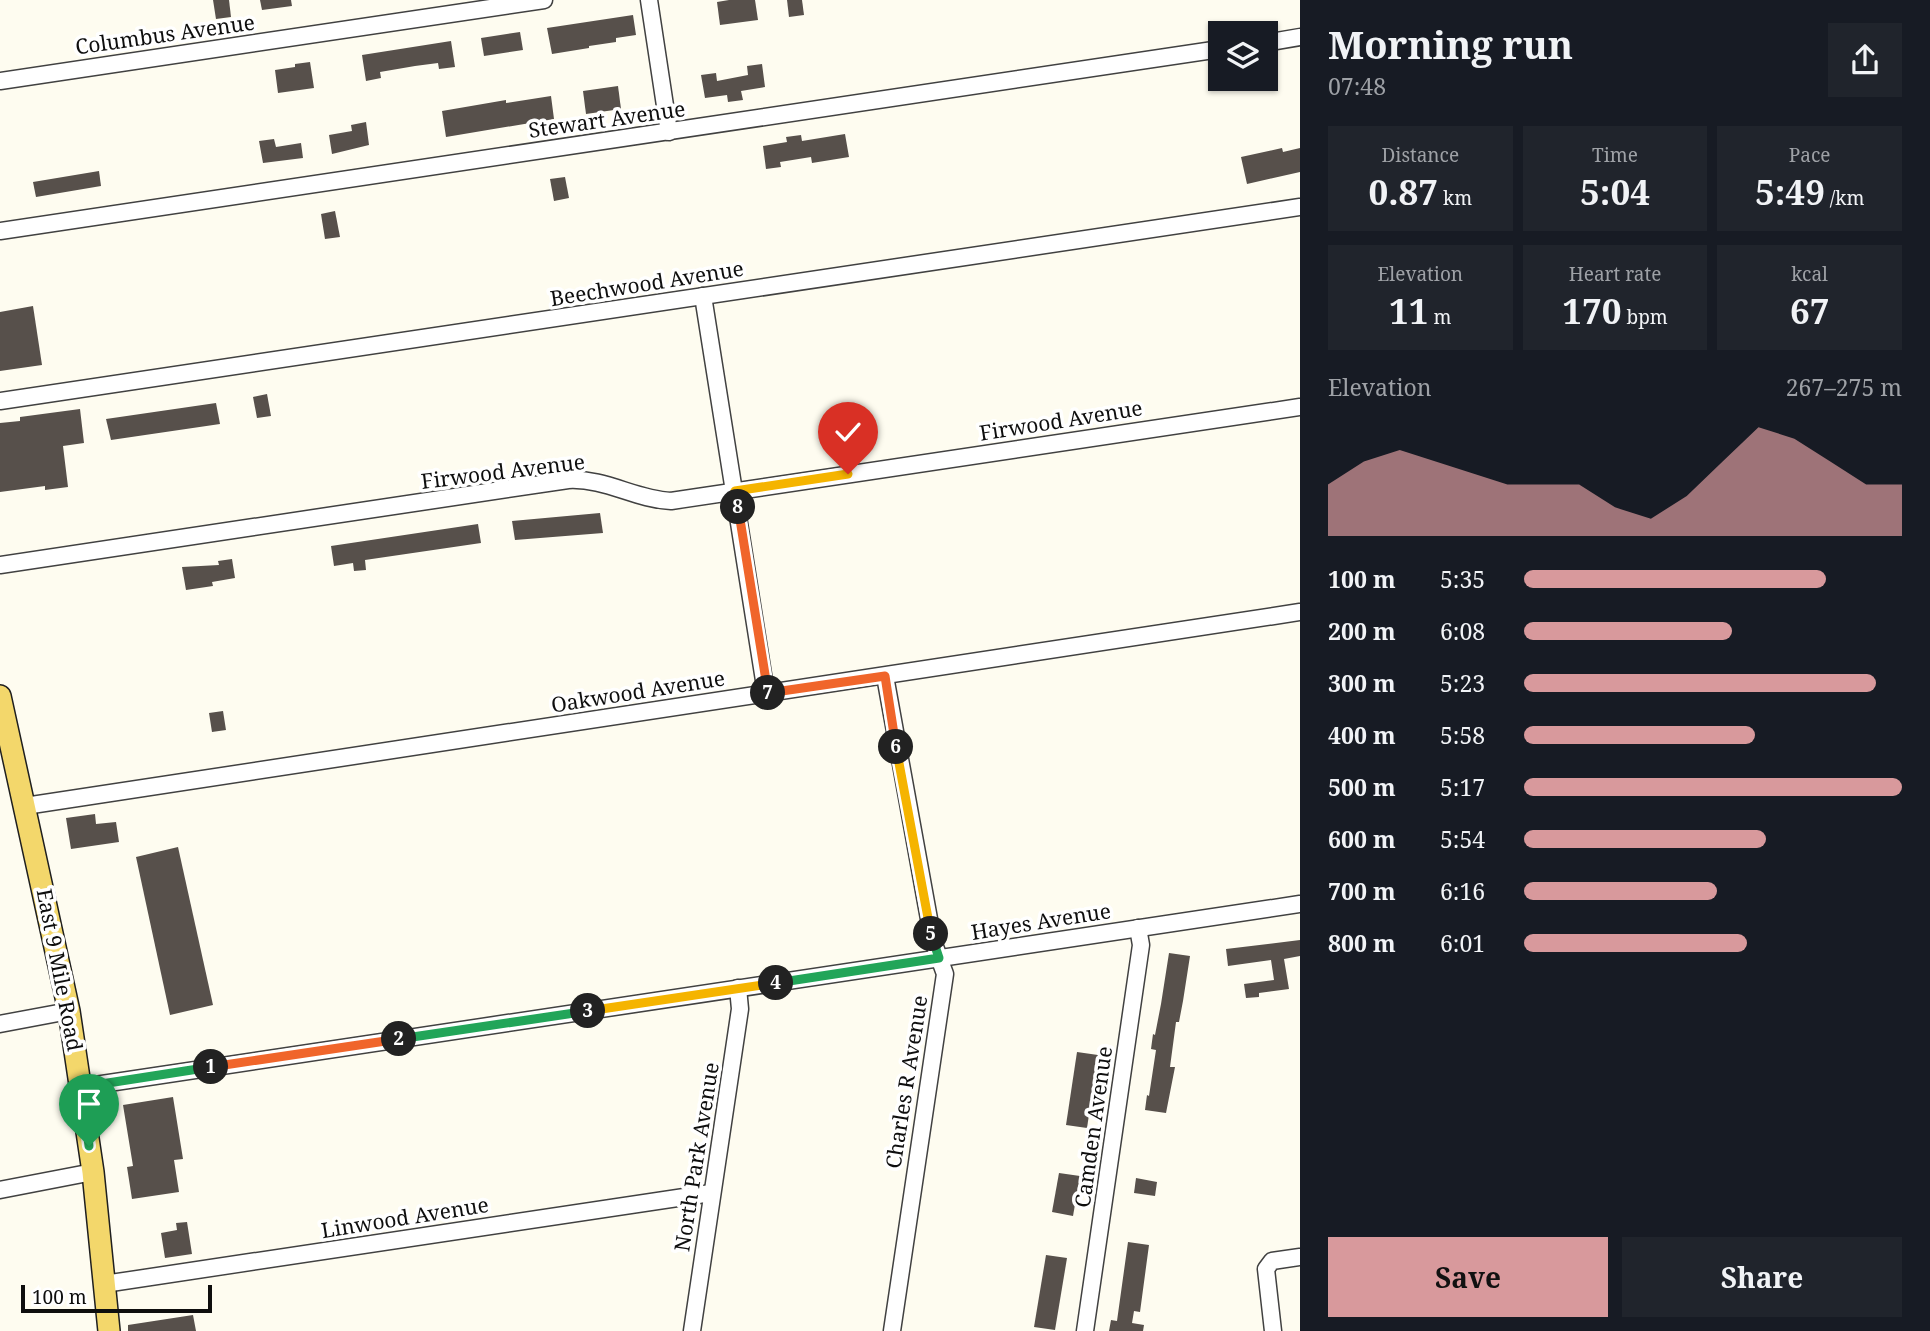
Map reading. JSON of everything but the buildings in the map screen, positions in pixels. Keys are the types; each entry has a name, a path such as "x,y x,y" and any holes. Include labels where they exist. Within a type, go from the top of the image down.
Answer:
{"main road":[{"name":"East 9 Mile Road","path":"0,696 69,1011 93,1172 109,1331"}],"street":[{"name":"Columbus Avenue","path":"0,81 544,0"},
{"path":"649,0 669,132"},
{"path":"1278,41 1300,37"},
{"name":"Stewart Avenue","path":"0,231 1208,52"},
{"name":"Beechwood Avenue","path":"0,401 1300,207"},
{"path":"702,296 766,694"},
{"name":"Firwood Avenue","path":"0,565 568,480 588,479 660,500 1300,407"},
{"name":"Oakwood Avenue","path":"25,806 1300,612"},
{"name":"Charles R Avenue","path":"885,676 921,882 933,941 945,974 892,1331"},
{"name":"Hayes Avenue","path":"82,1087 1300,904"},
{"name":"Camden Avenue","path":"1085,1331 1141,945 1138,928"},
{"name":"North Park Avenue","path":"692,1331 740,1009 738,988"},
{"path":"0,1024 69,1011"},
{"path":"0,1189 93,1172"},
{"name":"Linwood Avenue","path":"104,1284 711,1193"},
{"path":"1273,1331 1266,1269 1272,1261 1300,1257"}],"route":[{"path":"89,1146 82,1087 939,958 919,870 885,676 766,694 735,491 848,474"}]}
